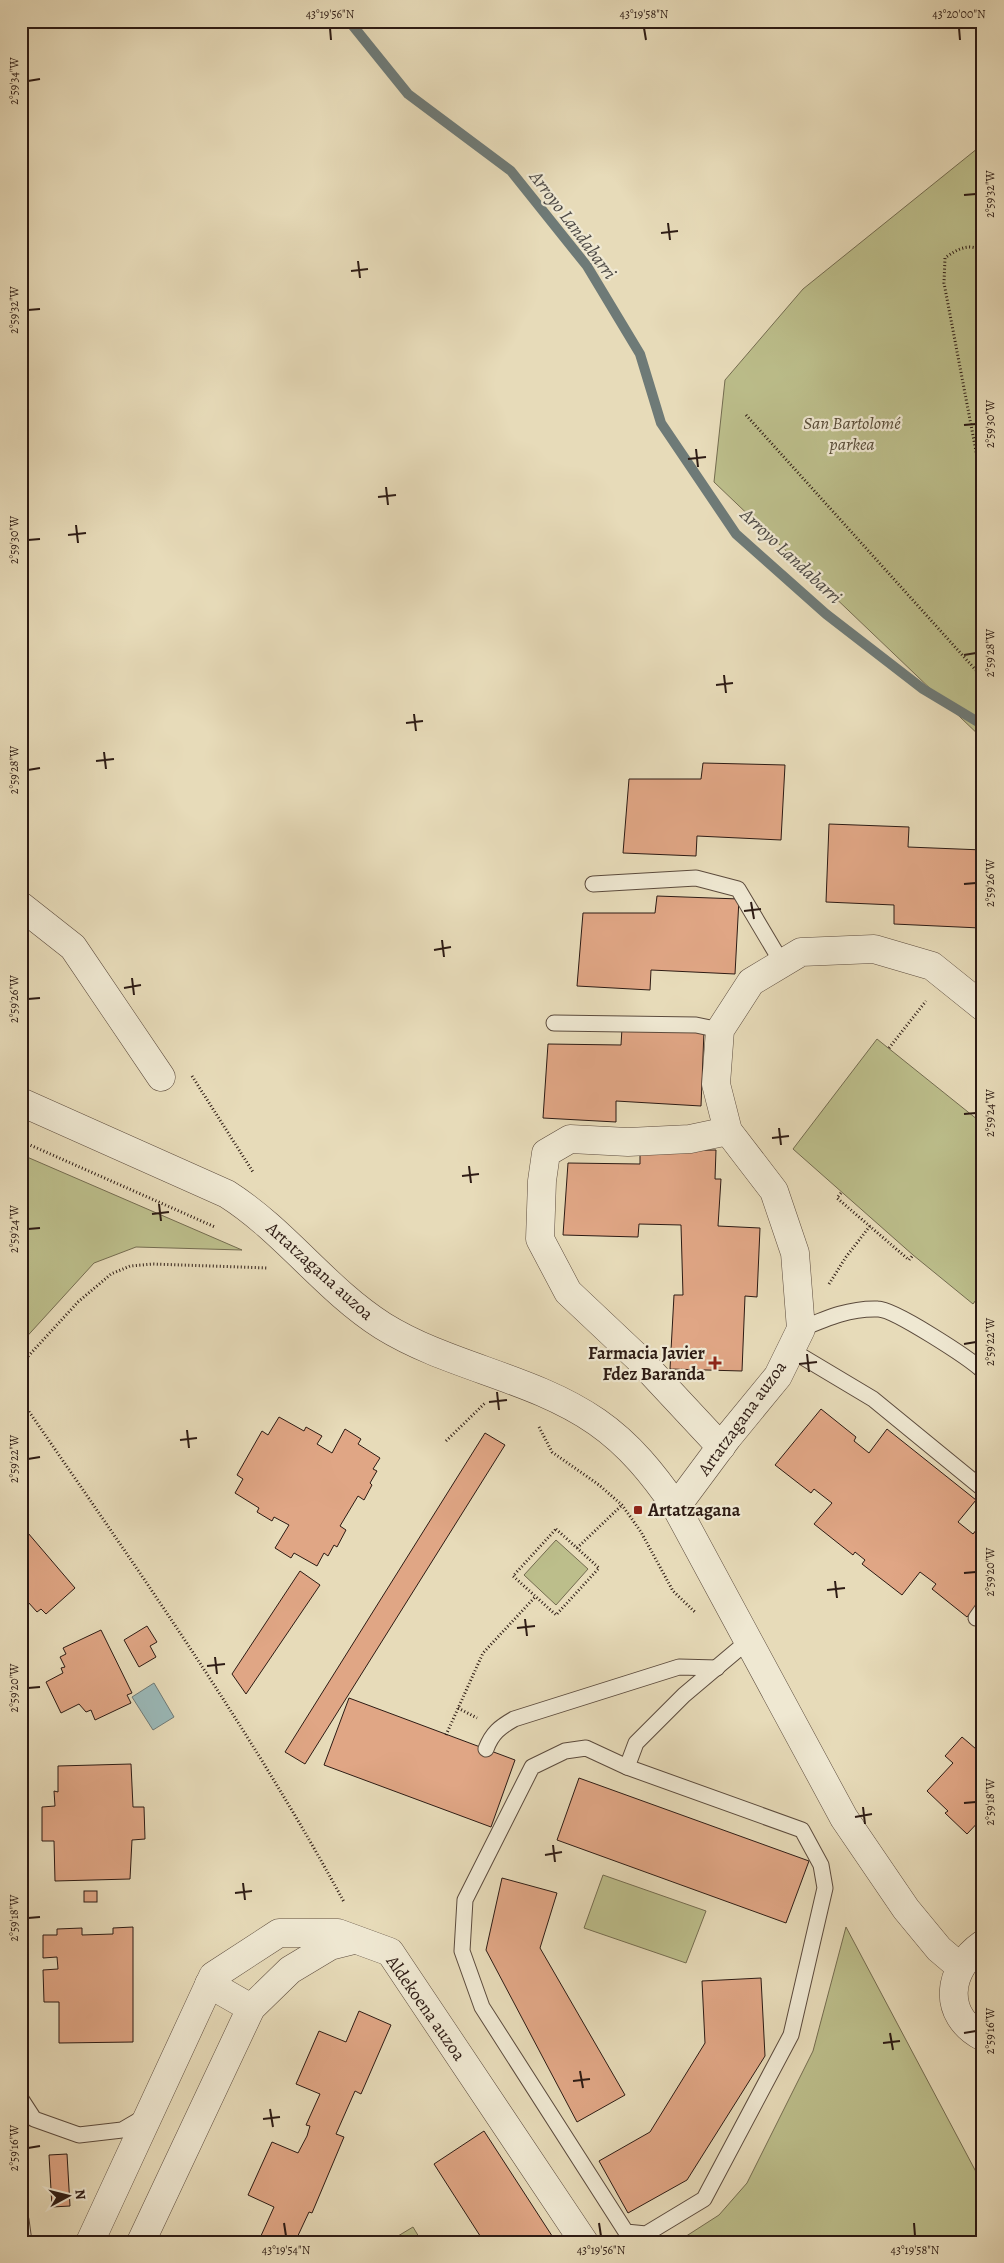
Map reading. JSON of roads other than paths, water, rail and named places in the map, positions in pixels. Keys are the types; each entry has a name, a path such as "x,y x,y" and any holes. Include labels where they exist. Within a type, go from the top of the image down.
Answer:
{"street":[{"path":"21,906 73,947 162,1077"},
{"path":"796,1340 795,1253 774,1191 728,1131 716,1084 720,1030 751,982 801,952 874,949 932,966 983,1007"},
{"name":"Artatzagana auzoa","path":"21,1102 227,1194 252,1210 357,1308 384,1326 419,1345 569,1406 596,1422 620,1440 650,1470 676,1507 844,1818 906,1909 939,1950 959,1966"},
{"path":"721,1447 638,1358 568,1292 540,1239 542,1181 546,1153 570,1139 628,1142 690,1139 728,1131"},
{"name":"Artatzagana auzoa","path":"676,1507 778,1376 796,1340"},
{"name":"Aldekoena auzoa","path":"90,2242 213,1976 279,1933 338,1933 362,1940 390,1952 584,2242"},
{"path":"141,2242 252,2008 290,1970 330,1946 362,1940"},
{"path":"983,1944 971,1952 959,1966 954,1984 955,2002 961,2019 974,2032 983,2037"},
{"path":"209,1984 252,2008"}],"lane":[{"path":"593,884 696,878 738,889 782,963"},
{"path":"554,1023 696,1025 720,1030"},
{"path":"981,1364 920,1328 880,1308 840,1312 796,1340 873,1399 983,1489"},
{"path":"627,1766 636,1743 684,1695 748,1641"},
{"path":"486,1749 498,1728 514,1719 679,1667 717,1668"},
{"path":"586,1748 627,1766 802,1830 821,1865 825,1888 790,2035 704,2199 646,2234 626,2232 482,2007 462,1951 465,1900 532,1767 565,1751 586,1748"},
{"path":"21,2099 34,2119 79,2135 122,2130 149,2114"},
{"path":"21,2220 24,2242"}],"water":[{"path":"154,1683 174,1717 153,1730 132,1697"}],"waterway":[{"name":"Arroyo Landabarri","path":"349,21 408,94 511,171 587,266 640,354 661,423 736,534 826,614 923,689 983,725"}],"place":[{"name":"Farmacia Javier Fdez Baranda","path":"715,1363"},
{"name":"Artatzagana","path":"638,1510"}],"park label":[{"name":"San Bartolomé parkea","path":"852,433"}]}
